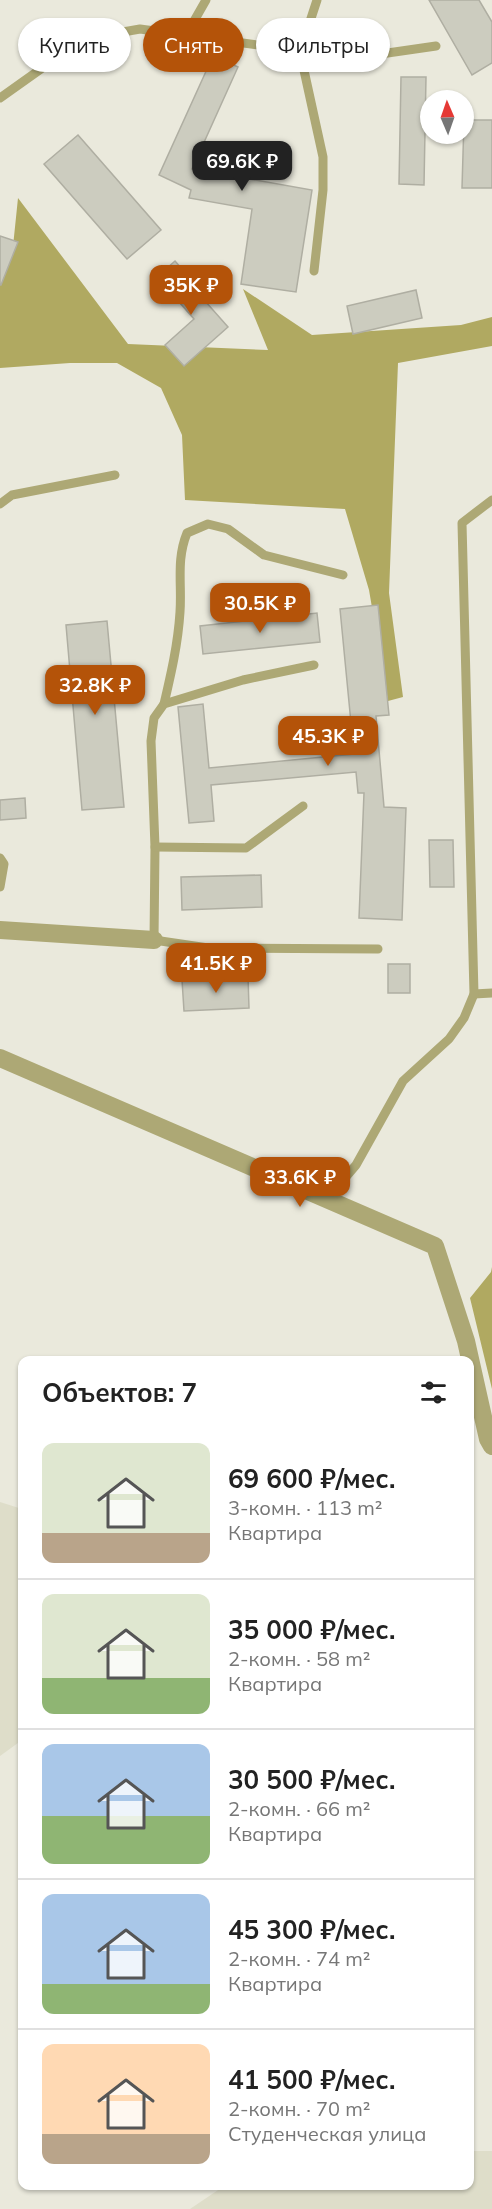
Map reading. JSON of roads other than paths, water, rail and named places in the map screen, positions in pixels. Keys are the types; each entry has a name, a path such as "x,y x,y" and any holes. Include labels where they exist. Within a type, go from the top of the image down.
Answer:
{"street":[{"path":"0,930 154,940"},
{"path":"0,1058 435,1246 469,1356"},
{"path":"474,1377 488,1440 492,1446"}],"lane":[{"path":"196,18 206,0"},
{"path":"311,18 317,0"},
{"path":"0,98 83,39 143,29"},
{"path":"390,53 436,46"},
{"path":"304,72 323,157 314,271"},
{"path":"0,504 12,495 115,475"},
{"path":"327,1199 356,1165 403,1081 449,1038 464,1018 474,994 462,523 492,500"},
{"path":"343,575 264,555 228,529 208,524 187,533 180,549 180,611 176,654 164,704 154,718 151,741 155,847 154,940 208,948 378,949"},
{"path":"164,704 243,680 314,665"},
{"path":"155,847 246,848 303,806"},
{"path":"0,858 3,864 0,887"},
{"path":"474,994 492,993"}]}
